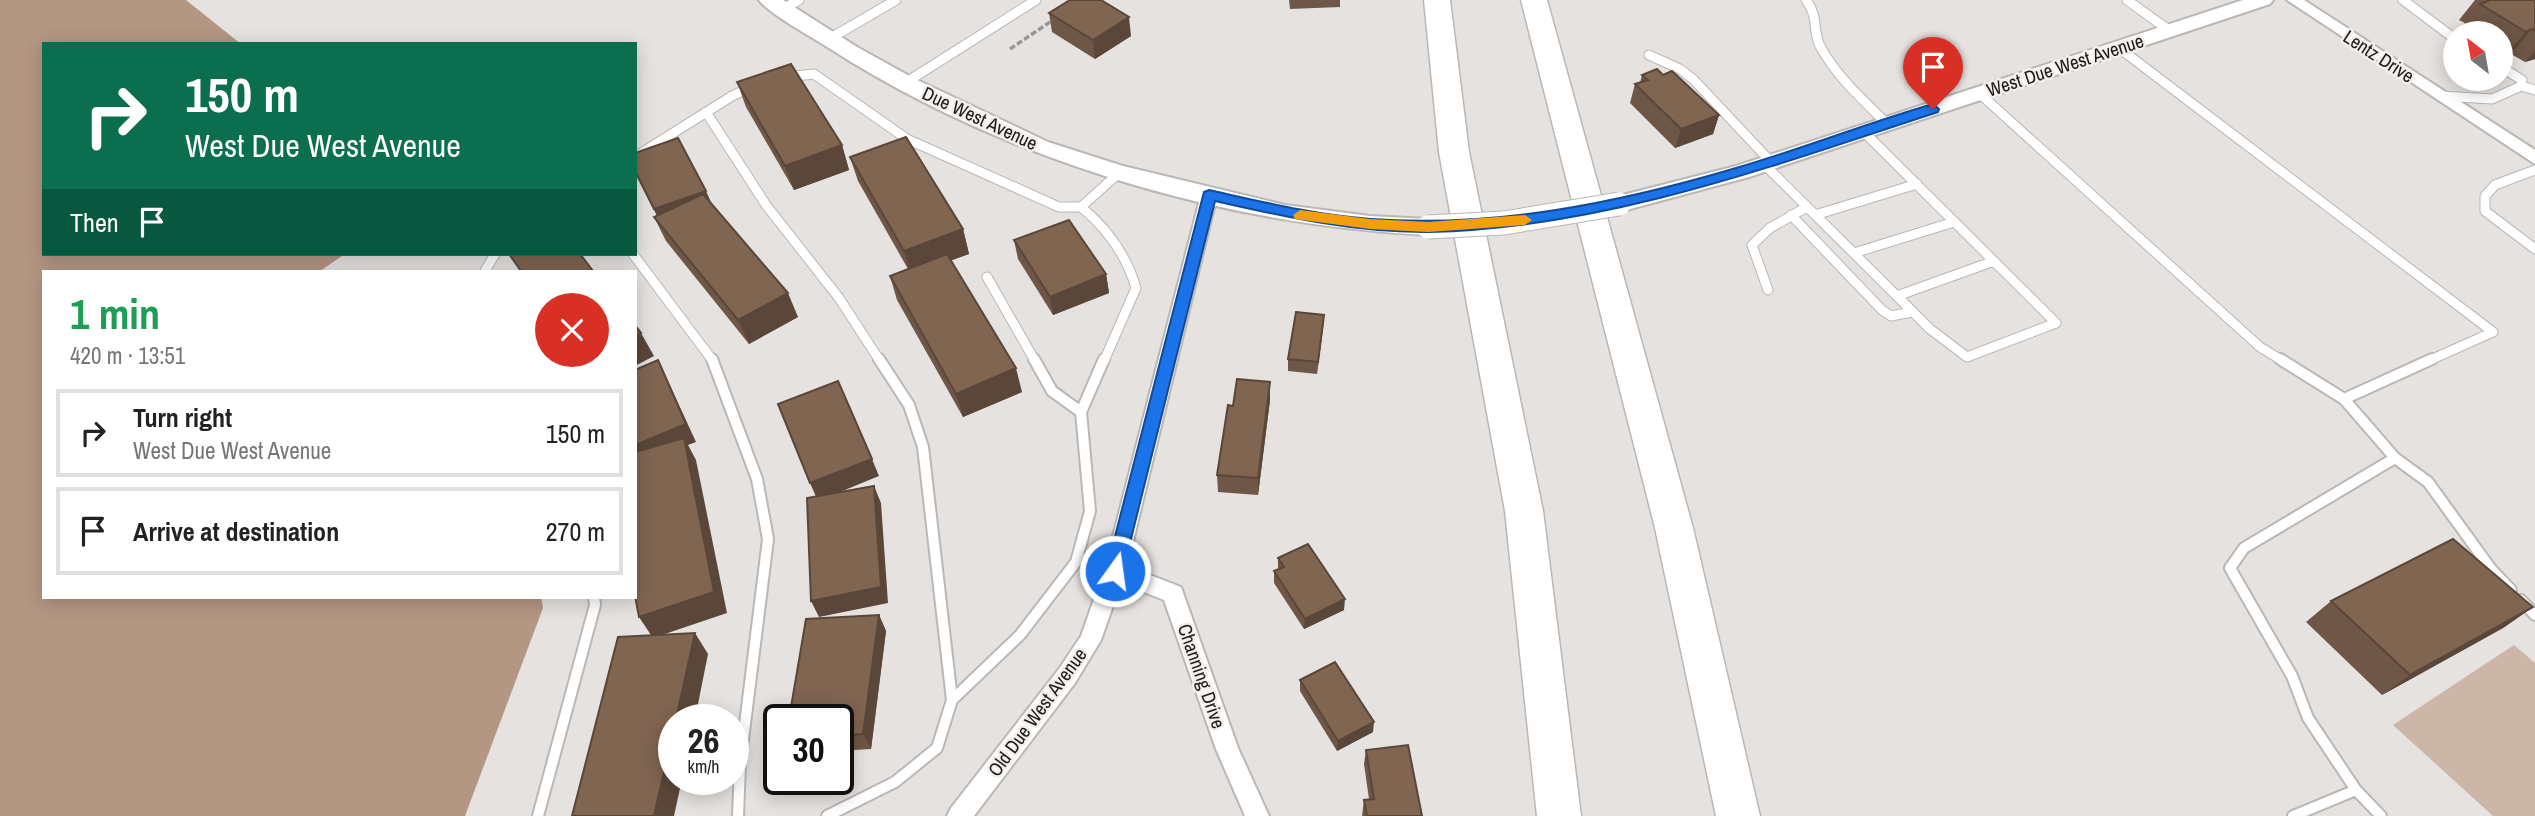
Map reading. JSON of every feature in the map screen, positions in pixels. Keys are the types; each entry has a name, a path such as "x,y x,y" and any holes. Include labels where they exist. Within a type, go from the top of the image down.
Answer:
{"highway":[{"path":"1437,0 1454,152 1524,511 1559,816"},
{"path":"1534,0 1674,528 1738,816"}],"main road":[{"name":"West Due West Avenue","path":"1209,195 1297,215 1370,224 1428,227 1504,223 1619,204 1767,163 2263,0"},
{"name":"Due West Avenue","path":"784,3 829,39 905,83 1040,147 1119,173 1209,195"}],"street":[{"name":"Lentz Drive","path":"2294,0 2535,158"},
{"name":"Old Due West Avenue","path":"960,816 1067,676 1090,640 1115,571 1209,195"},
{"name":"Channing Drive","path":"1115,571 1173,594 1227,749 1257,816"}],"lane":[{"path":"829,39 895,0"},
{"path":"905,83 1036,0"},
{"path":"1806,0 1816,12 1819,42 1847,84 1887,124"},
{"path":"2127,0 2170,31"},
{"path":"2403,0 2443,31"},
{"path":"2119,48 2493,332 2344,399"},
{"path":"1649,55 1680,69 1694,80 1807,207 1930,330 1967,357 2056,323 1863,131"},
{"path":"775,79 814,74 907,139 1059,207 1081,207 1099,220 1117,244 1132,273 1136,288 1082,412 1090,511 1076,562 1020,635 952,700"},
{"path":"2513,74 2522,80 2521,86"},
{"path":"637,156 706,112 764,80"},
{"path":"2441,96 2492,99 2521,86 2535,90"},
{"path":"1979,93 2260,347 2344,399 2395,458 2428,482 2491,569 2535,615"},
{"path":"706,112 766,205 839,298 909,405 923,447 952,700 937,748 895,782 827,816"},
{"path":"2535,170 2495,185 2484,196 2485,211 2535,249"},
{"path":"1081,207 1119,173"},
{"path":"1815,215 1917,184"},
{"path":"1768,290 1752,245 1759,235 1807,207"},
{"path":"1791,215 1882,310 1891,316 1912,312"},
{"path":"1853,253 1954,222"},
{"path":"634,256 711,356 757,479 768,539 740,764 738,816"},
{"path":"1897,296 1994,261"},
{"path":"987,276 1052,391 1082,412"},
{"path":"2381,816 2356,790 2308,718 2292,676 2248,604 2231,568 2244,548 2395,458"},
{"path":"538,816 595,605 594,599"},
{"path":"2293,816 2356,790"}],"path":[{"path":"1010,48 1062,14"}],"shaded area":[{"path":"0,0 186,0 238,42 42,42 42,256 342,256 321,270 42,270 42,599 541,599 543,608 465,816 0,816"},
{"path":"2514,645 2535,663 2535,816 2493,816 2393,725"}],"building":[{"path":"1070,0 1101,0 1129,17 1093,40 1049,13"},
{"path":"2535,0 2535,31 2532,29 2526,32 2513,24 2513,21 2508,21 2480,4 2488,1"},
{"path":"791,64 842,145 785,166 737,82"},
{"path":"1657,69 1663,75 1672,71 1719,115 1681,129 1635,84 1648,80 1642,75"},
{"path":"906,137 963,229 904,251 850,157"},
{"path":"678,138 706,191 654,209 637,175 637,152"},
{"path":"703,194 788,293 738,320 654,217"},
{"path":"1069,220 1106,274 1050,297 1014,240"},
{"path":"947,254 1016,368 956,394 890,276"},
{"path":"510,256 582,256 592,270 520,270"},
{"path":"1296,312 1324,315 1318,362 1288,359"},
{"path":"658,360 686,424 637,444 637,369"},
{"path":"1237,379 1270,382 1258,478 1217,475 1228,405 1233,406"},
{"path":"838,381 872,459 810,483 778,404"},
{"path":"684,438 714,592 639,617 636,599 637,451"},
{"path":"874,486 881,587 811,601 807,498"},
{"path":"2453,539 2533,607 2410,675 2331,601"},
{"path":"1308,544 1345,599 1305,619 1274,571 1284,567 1278,558"},
{"path":"879,615 863,734 854,735 854,704 792,704 806,619"},
{"path":"695,633 679,704 658,704 659,795 654,816 572,816 618,637"},
{"path":"1335,662 1374,722 1338,741 1300,680"},
{"path":"1408,745 1422,816 1367,816 1364,800 1374,799 1366,750"}],"slow traffic":[{"path":"1300,215 1370,224 1428,227 1525,220"}],"route":[{"path":"1115,571 1209,195 1297,215 1370,224 1428,227 1504,223 1619,204 1741,172 1933,109"}]}
